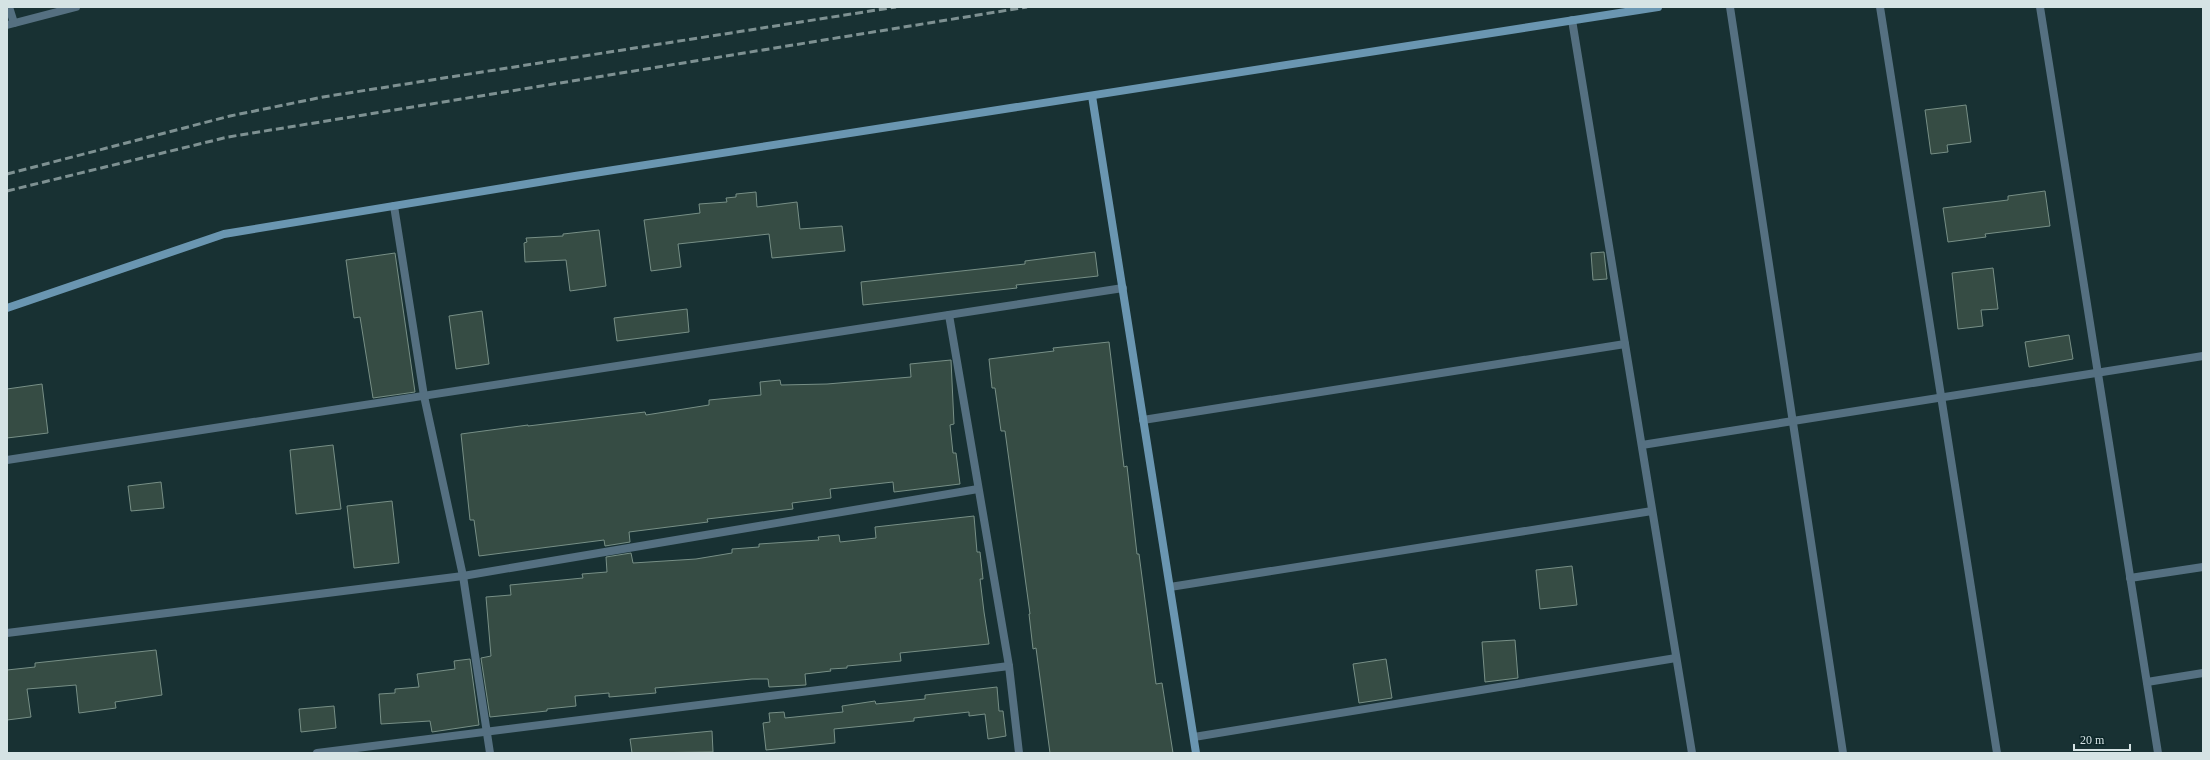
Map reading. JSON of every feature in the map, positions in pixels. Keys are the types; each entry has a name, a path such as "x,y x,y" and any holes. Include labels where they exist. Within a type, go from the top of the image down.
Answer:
{"main road":[{"path":"7,308 224,234 1658,7"},
{"path":"1092,96 1196,753"}],"street":[{"path":"9,7 10,24 76,7"},
{"path":"1730,7 1843,753"},
{"path":"1880,7 1997,753"},
{"path":"2040,7 2158,753"},
{"path":"1572,20 1692,753"},
{"path":"394,206 424,396 463,576 490,753"},
{"path":"7,460 1123,288"},
{"path":"949,315 1009,666 1019,753"},
{"path":"1143,420 1625,344"},
{"path":"1642,445 2203,356"},
{"path":"7,633 463,576 978,489"},
{"path":"1170,587 1652,512"},
{"path":"2130,578 2203,567"},
{"path":"1194,737 1676,658"},
{"path":"317,753 487,730 1009,666"},
{"path":"2147,682 2203,673"}],"building":[{"path":"1966,105 1971,142 1947,145 1948,152 1931,154 1925,110"},
{"path":"2045,191 2050,226 1985,234 1986,237 1948,242 1943,208 2008,200 2008,196"},
{"path":"756,192 757,207 797,202 800,229 842,226 845,251 772,258 769,234 678,244 681,267 651,271 644,220 700,213 699,204 727,202 726,198 736,197 736,194"},
{"path":"599,230 606,286 570,291 566,260 525,262 524,243 527,242 526,238 563,236 563,234"},
{"path":"1095,252 1098,276 1016,285 1017,288 863,305 861,282 1025,264 1025,261"},
{"path":"1604,252 1607,279 1593,280 1591,253"},
{"path":"395,253 415,392 373,398 360,317 354,318 346,260"},
{"path":"1993,268 1998,309 1981,310 1983,326 1958,329 1952,273"},
{"path":"687,309 689,332 617,341 614,318"},
{"path":"482,311 489,364 456,369 449,316"},
{"path":"2069,335 2073,359 2029,367 2025,342"},
{"path":"1109,342 1124,467 1127,466 1137,554 1139,554 1156,684 1162,683 1173,753 1050,753 1036,648 1033,649 1030,614 1005,431 1001,431 995,388 992,388 989,359 1054,351 1053,348"},
{"path":"951,360 954,424 950,425 953,453 956,453 960,484 894,492 893,482 830,489 831,498 792,503 793,509 707,519 708,522 629,532 630,542 605,546 604,540 479,556 474,520 470,520 461,434 645,412 646,415 709,405 709,400 761,395 760,382 780,380 781,385 827,384 911,377 910,364"},
{"path":"42,384 48,433 7,438 7,389"},
{"path":"333,445 341,509 296,514 290,450"},
{"path":"161,482 164,508 131,511 128,486"},
{"path":"392,501 399,563 354,568 347,506"},
{"path":"974,516 977,552 980,552 983,579 980,579 989,644 900,653 901,661 847,666 847,668 830,669 831,671 805,674 806,685 769,687 768,679 752,679 655,688 656,693 609,697 609,693 575,696 576,706 547,709 547,711 490,717 481,658 491,656 486,597 511,595 510,585 583,578 582,574 607,572 606,557 631,553 633,563 696,559 732,553 732,549 759,547 759,544 819,540 818,537 839,535 840,542 876,538 875,527"},
{"path":"1572,566 1577,605 1540,609 1536,570"},
{"path":"1515,640 1518,678 1485,682 1482,642"},
{"path":"156,650 162,695 115,702 116,708 79,713 76,685 27,689 31,717 7,720 7,670 35,667 35,663"},
{"path":"470,659 479,725 432,732 430,721 381,724 379,694 395,693 395,689 419,687 417,674 455,669 454,661"},
{"path":"1386,659 1392,698 1359,703 1353,664"},
{"path":"997,687 999,711 1003,711 1006,736 988,739 985,714 969,716 969,712 914,718 914,721 834,729 835,743 766,750 763,723 770,722 769,713 784,712 785,718 843,712 842,706 875,701 876,704 925,699 925,695"},
{"path":"334,706 336,728 301,732 299,709"},
{"path":"712,731 713,752 632,753 630,739"}],"railway":[{"path":"7,174 230,116 323,97 896,7"},
{"path":"7,191 228,137 1027,7"}]}
